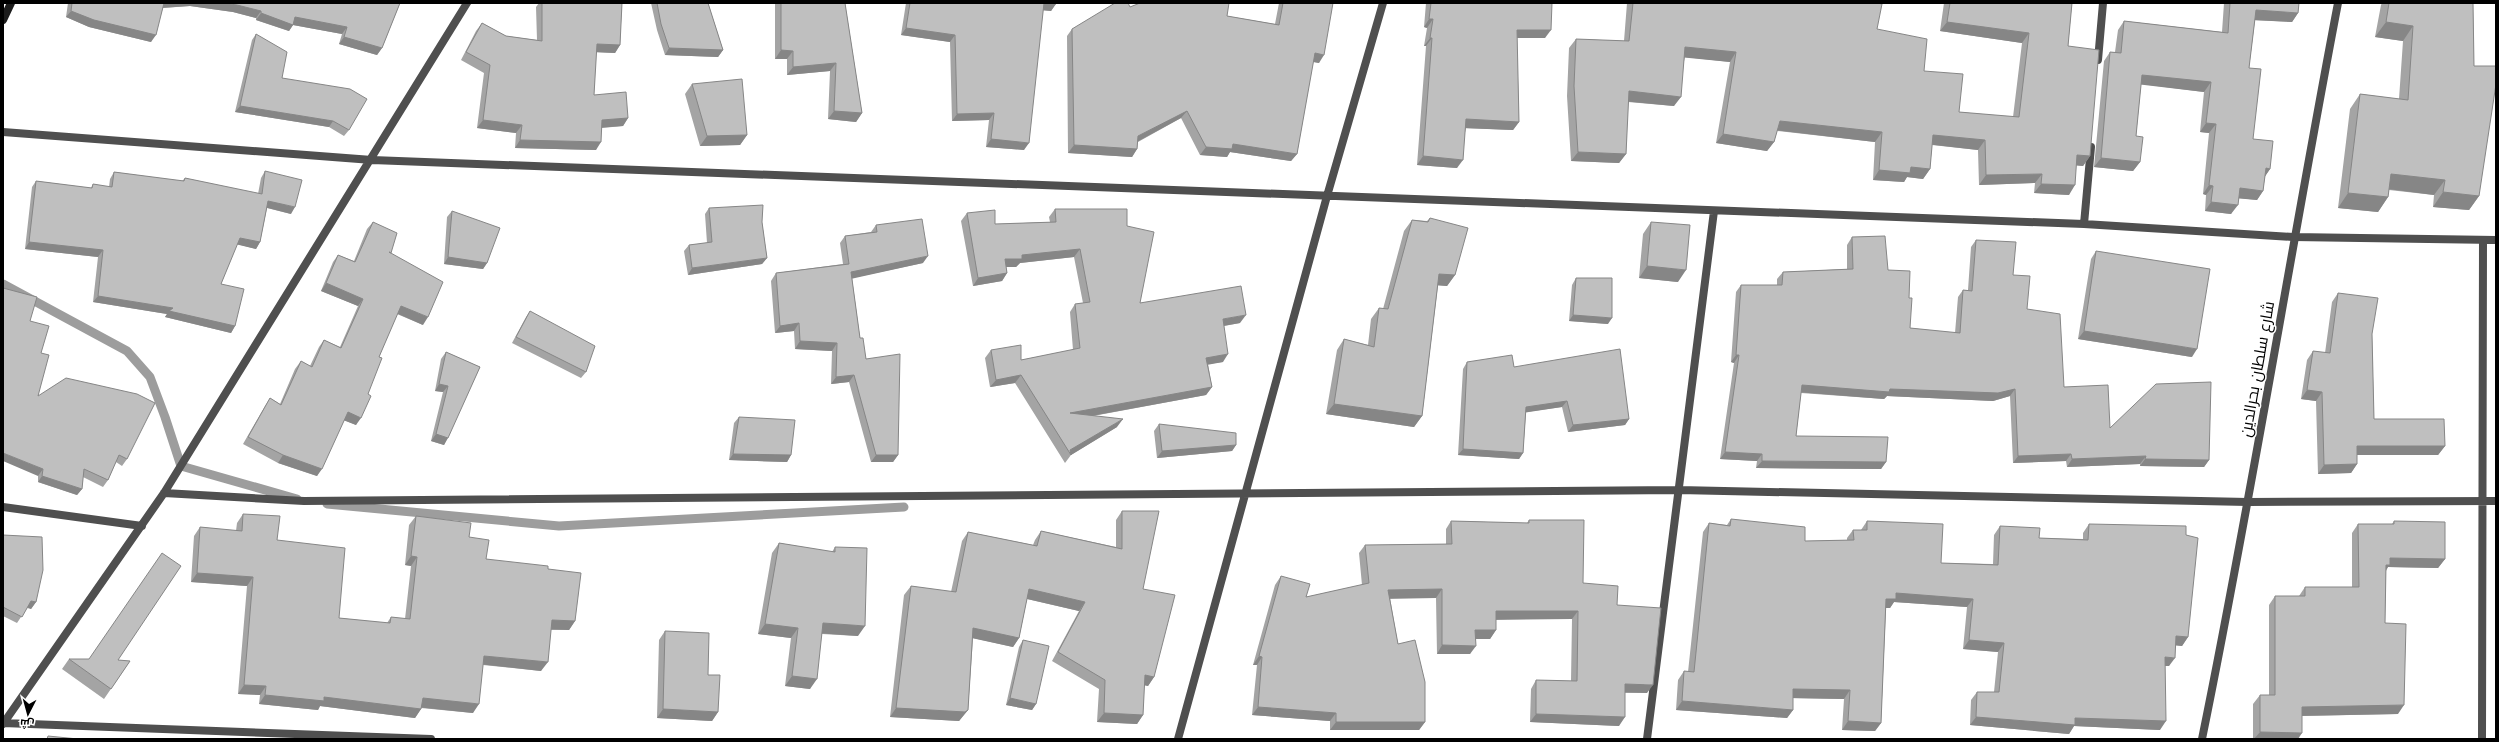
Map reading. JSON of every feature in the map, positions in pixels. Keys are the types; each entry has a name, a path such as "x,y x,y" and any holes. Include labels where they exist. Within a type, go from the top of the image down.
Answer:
{"main road":[{"path":"3,20 11,3"}],"street":[{"path":"3,723 164,493 372,160 467,3"},
{"path":"1178,739 1327,196 1383,3"},
{"path":"2098,66 2103,3"},
{"name":"شارع سلطان بحرالدين","path":"2202,739 2248,502 2293,237 2338,3"},
{"path":"3,132 372,160 2084,224 2293,237 2496,240"},
{"path":"2084,224 2092,137"},
{"path":"1647,739 1680,490 1714,211"},
{"path":"2482,739 2483,240"},
{"path":"164,493 304,501 1246,492 1680,490 2248,502 2496,501"},
{"path":"3,506 142,526"},
{"path":"3,723 431,739"}],"building":[{"path":"72,3 164,3 156,35 94,20 71,11"},
{"path":"223,3 400,3 382,48 344,37 347,27 295,17 293,25 261,13 261,11"},
{"path":"542,3 622,3 620,45 597,44 594,95 626,92 628,118 602,120 601,142 520,140 522,125 483,120 490,65 466,52 482,23 506,36 542,41"},
{"path":"657,3 708,3 723,50 669,48 661,24"},
{"path":"781,3 845,3 862,113 834,111 836,63 793,67 793,51 781,50"},
{"path":"910,3 1044,3 1029,143 991,139 994,113 957,114 955,35 906,28"},
{"path":"1115,3 1128,3 1130,7 1140,3 1229,3 1227,16 1279,25 1283,3 1333,3 1324,55 1315,53 1297,154 1233,144 1232,149 1206,147 1187,111 1138,136 1137,149 1074,145 1072,29"},
{"path":"1431,3 1552,3 1551,30 1517,30 1519,122 1466,119 1463,160 1423,156 1432,38 1430,38 1433,19 1429,19"},
{"path":"1633,3 1882,4 1877,29 1927,39 1924,71 1963,74 1959,112 2019,117 2029,33 1947,22 1950,3 2072,3 2068,46 2099,50 2090,156 2077,155 2075,185 2041,184 2042,174 1986,175 1985,140 1933,135 1930,169 1911,167 1910,173 1879,170 1882,132 1780,121 1774,142 1723,134 1736,52 1685,47 1681,97 1629,91 1626,154 1578,152 1574,86 1576,39 1629,41"},
{"path":"2230,3 2299,3 2298,13 2256,10 2249,68 2261,69 2253,139 2273,141 2270,169 2266,168 2263,191 2240,188 2238,205 2211,202 2213,186 2209,185 2216,124 2206,123 2211,82 2142,75 2136,136 2143,137 2140,162 2101,158 2110,52 2121,53 2124,21 2228,33"},
{"path":"2389,3 2473,3 2474,66 2496,66 2496,84 2479,196 2443,192 2445,180 2391,174 2388,197 2348,193 2360,94 2408,100 2413,26 2386,22"},
{"path":"256,34 287,52 282,78 350,89 367,99 349,130 333,121 240,106"},
{"path":"742,79 747,135 707,136 692,84"},
{"path":"265,171 302,180 295,207 268,201 260,242 240,238 221,284 244,289 235,326 169,311 173,308 98,296 103,250 29,242 36,181 92,188 93,184 112,187 114,172 184,181 185,178 262,194"},
{"path":"763,205 762,222 767,258 692,268 689,245 712,242 709,208"},
{"path":"1055,209 1127,209 1127,226 1154,232 1140,303 1241,286 1246,315 1223,319 1228,354 1206,358 1212,387 1070,413 1123,419 1070,450 1071,455 1021,375 996,380 991,350 1021,345 1021,360 1080,348 1075,304 1090,302 1080,249 1022,255 1022,259 1005,259 1007,273 978,278 967,213 995,210 995,224 1056,222"},
{"path":"452,211 500,228 487,263 448,257"},
{"path":"1430,218 1468,228 1455,275 1439,274 1422,416 1334,404 1344,339 1374,347 1379,308 1388,309 1412,220 1428,222"},
{"path":"922,219 928,256 851,272 860,338 863,338 866,359 900,354 898,455 876,455 854,375 836,377 837,343 800,341 799,323 780,326 776,273 849,264 845,236 877,232 876,225"},
{"path":"373,222 397,233 391,253 389,252 443,282 428,317 401,306 379,357 382,358 368,394 371,396 361,418 348,412 322,469 283,455 248,437 270,398 281,405 301,361 312,367 324,340 341,348 363,299 326,283 338,255 355,262"},
{"path":"1651,222 1690,225 1686,270 1647,266"},
{"path":"1885,236 1888,270 1910,271 1909,298 1912,298 1910,328 1960,333 1963,290 1972,291 1976,240 2016,242 2013,275 2030,276 2027,309 2060,314 2064,387 2108,385 2110,428 2156,384 2211,382 2209,460 2145,459 2146,456 2072,459 2071,454 2018,456 2015,389 1998,393 1890,389 1889,392 1802,385 1796,436 1888,437 1886,462 1762,461 1762,454 1725,452 1739,355 1736,355 1741,285 1782,285 1783,272 1853,269 1852,237"},
{"path":"2096,251 2210,269 2197,349 2084,331"},
{"path":"1576,278 1612,278 1612,318 1573,315"},
{"path":"3,288 37,297 30,321 49,326 41,353 49,355 38,396 66,378 137,394 155,403 127,459 119,455 108,480 84,469 82,489 42,476 43,469 3,453"},
{"path":"2338,293 2378,298 2372,334 2374,419 2444,419 2445,446 2357,446 2357,464 2324,465 2322,392 2307,390 2313,351 2330,353"},
{"path":"530,311 595,346 586,372 516,337"},
{"path":"1620,349 1629,419 1573,425 1567,401 1526,407 1523,453 1463,449 1467,362 1512,355 1514,367"},
{"path":"446,352 480,367 448,438 436,434 448,386 439,384"},
{"path":"739,417 795,420 791,455 733,454"},
{"path":"1159,424 1236,433 1236,445 1162,451"},
{"path":"1122,511 1159,511 1143,589 1175,595 1154,677 1145,675 1143,715 1104,713 1105,680 1058,652 1085,602 1029,589 1019,638 973,628 968,710 965,712 896,708 911,586 956,592 968,532 1037,546 1041,531 1122,549"},
{"path":"243,514 280,516 277,540 345,548 339,618 390,623 391,617 410,619 417,557 411,556 416,516 471,523 469,537 489,540 486,559 548,566 548,569 581,573 575,621 552,620 548,662 484,656 479,704 423,698 421,709 324,697 324,701 265,695 266,686 244,685 253,577 197,573 200,527 242,531"},
{"path":"1731,519 1805,527 1805,541 1854,540 1853,530 1867,530 1867,521 1943,524 1941,563 1998,565 2000,526 2040,528 2039,538 2088,540 2089,524 2186,526 2186,535 2198,538 2188,637 2176,636 2175,658 2165,657 2166,721 2075,718 2075,725 1976,717 1977,692 1999,692 2004,643 1969,640 1973,599 1896,593 1896,599 1886,599 1881,723 1848,721 1850,690 1793,689 1793,710 1682,701 1684,671 1694,672 1709,523 1730,526"},
{"path":"1529,520 1584,520 1583,583 1618,586 1617,605 1661,608 1653,685 1625,684 1625,717 1536,714 1536,680 1577,681 1578,611 1496,611 1496,630 1475,630 1476,646 1442,645 1442,589 1388,590 1398,644 1415,640 1425,682 1425,722 1336,722 1336,713 1258,707 1262,657 1259,656 1281,576 1310,584 1306,597 1369,583 1365,545 1452,544 1451,521 1529,523"},
{"path":"2394,521 2445,522 2445,559 2390,558 2390,565 2386,565 2385,623 2406,624 2404,705 2302,707 2302,733 2260,732 2260,695 2275,695 2275,596 2305,596 2305,587 2359,587 2358,524 2394,524"},
{"path":"3,535 42,537 43,570 36,602 31,601 22,617 3,607"},
{"path":"779,543 835,552 835,547 867,548 865,626 823,623 817,679 792,676 798,628 765,624"},
{"path":"162,553 181,566 118,660 130,661 111,689 69,659 89,659"},
{"path":"665,631 709,633 708,675 720,675 718,712 663,709"},
{"path":"1023,640 1049,646 1036,704 1010,698"},
{"path":"48,736 78,739 47,739"}],"waterway":[{"path":"3,284 127,351 150,377 181,466 297,499"},
{"path":"327,504 559,526 904,507"}]}
